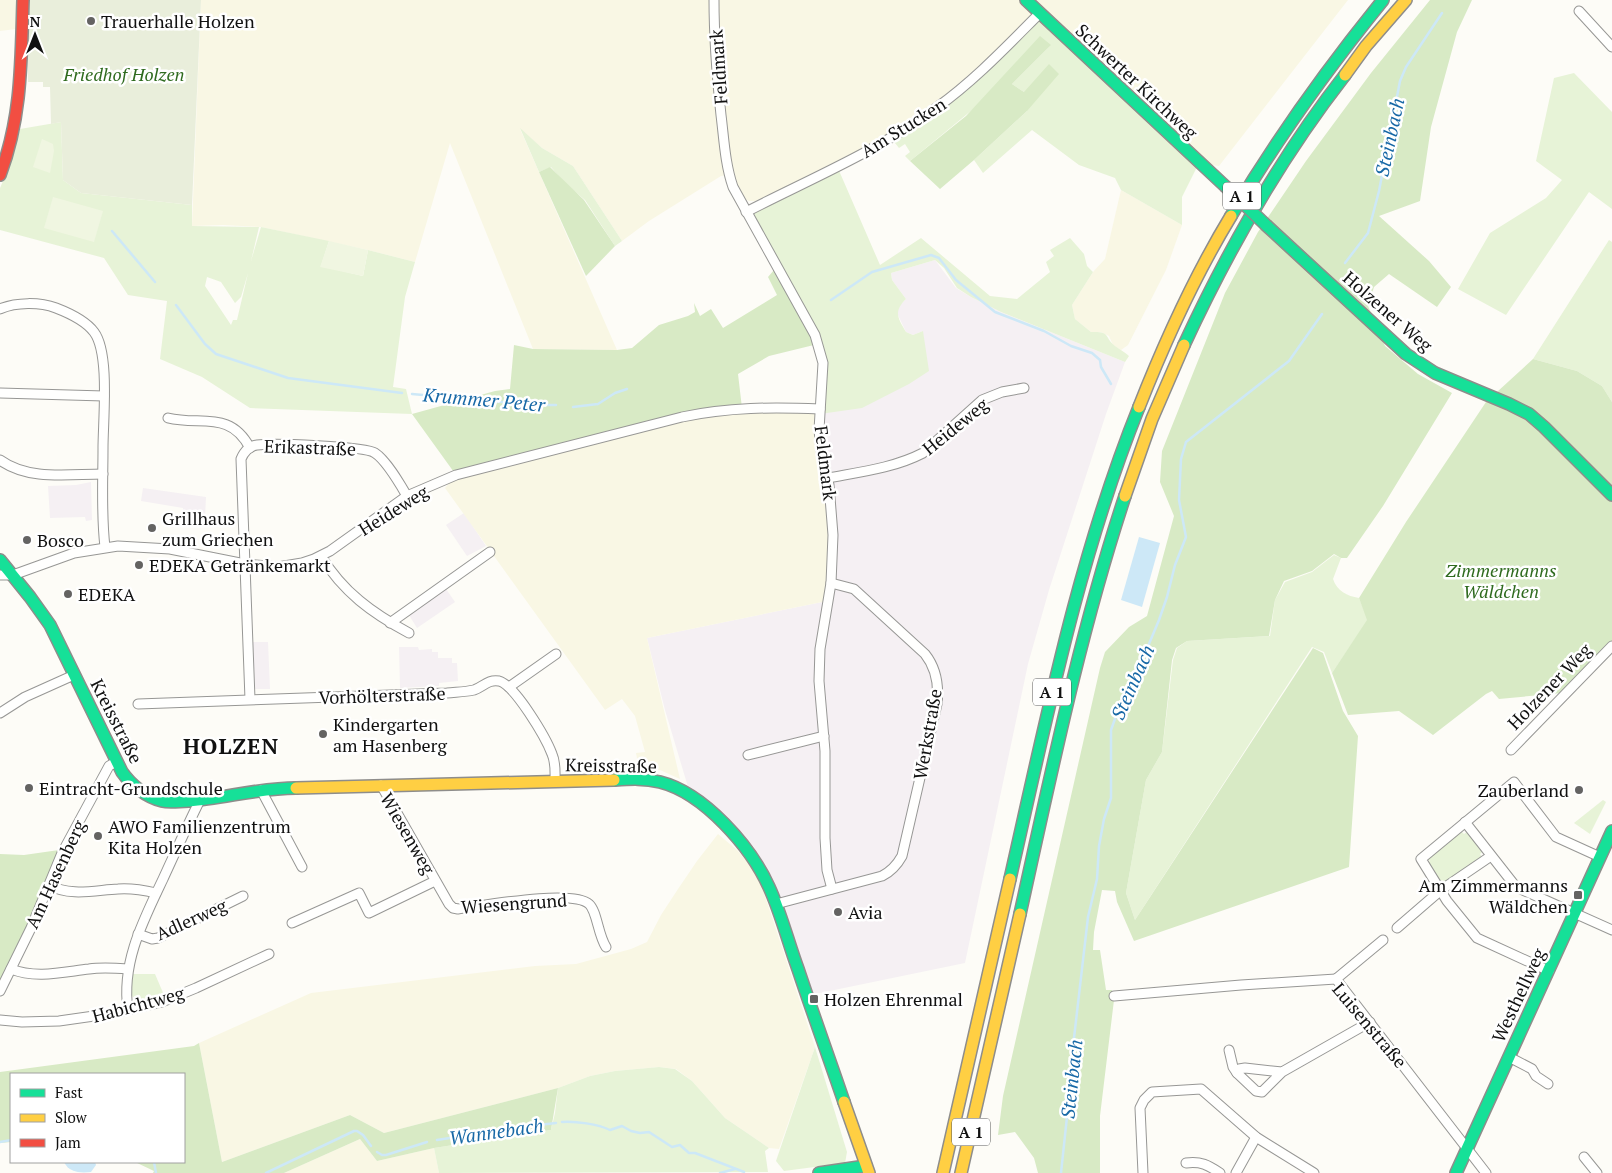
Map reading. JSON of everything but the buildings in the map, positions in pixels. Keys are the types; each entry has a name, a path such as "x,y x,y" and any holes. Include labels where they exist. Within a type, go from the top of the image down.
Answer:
{"main road":[{"path":"0,175 5,164 18,112 23,0"},
{"name":"Schwerter Kirchweg","path":"1026,0 1225,186"},
{"name":"A 1","path":"943,1173 1063,648 1102,509 1121,452 1155,365 1201,270 1231,216 1270,152 1322,76 1383,0"},
{"name":"A 1","path":"961,1173 1060,733 1096,590 1119,514 1153,417 1208,294 1260,200 1301,136 1337,85 1406,0"},
{"name":"Holzener Weg","path":"1225,186 1406,354 1435,373 1529,414 1612,495"},
{"name":"Kreisstraße","path":"0,560 50,625 116,762 128,780 154,798 162,801 200,800 261,790 649,779 660,781 677,789 704,806 734,835 762,873 776,904 867,1169"},
{"name":"Westhellweg","path":"1456,1173 1612,831"},
{"path":"819,1173 867,1169"}],"street":[{"name":"Feldmark","path":"714,0 716,56 727,164 732,187 815,335 823,363 824,372 819,430 831,500 833,535 831,583 824,619 819,681 824,736 825,838 827,870 832,889"},
{"path":"1580,12 1612,47"},
{"name":"Am Stucken","path":"746,212 870,150 917,122 963,86 1040,13"},
{"path":"0,309 18,305 48,306 68,313 86,324 99,341 104,367 103,474 105,547"},
{"name":"Heideweg","path":"828,478 891,466 913,458 923,453 982,400 1002,392 1024,388"},
{"path":"0,393 104,396"},
{"name":"Heideweg","path":"0,575 13,575 63,556 105,547 130,546 154,547 245,564 280,567 302,563 321,556 407,496 456,475 710,411 742,408 820,409"},
{"path":"168,418 179,421 215,421 226,424 242,435 250,448"},
{"name":"Erikastraße","path":"245,564 241,459 244,452 256,445 365,449 376,453 385,463 407,496"},
{"path":"0,460 10,467 30,473 103,474"},
{"path":"390,623 490,552"},
{"path":"321,556 330,570 356,599 372,612 409,633"},
{"path":"245,564 250,699"},
{"name":"Werkstraße","path":"831,583 854,589 925,654 933,666 937,678 938,694 902,856 890,871 882,876 832,889"},
{"name":"Holzener Weg","path":"1510,750 1612,646"},
{"path":"555,781 553,756 546,739 538,724 509,686 556,654"},
{"path":"0,713 25,697 74,675"},
{"name":"Vorhölterstraße","path":"138,704 466,691 474,690 493,681 509,686"},
{"path":"748,755 824,736"},
{"name":"Am Hasenberg","path":"0,991 68,841 109,766 116,762"},
{"path":"1549,971 1477,938 1447,901 1421,859 1514,782 1556,837 1600,857"},
{"name":"Wiesenweg","path":"381,786 435,881"},
{"path":"261,790 302,867"},
{"path":"128,1010 126,990 128,969 138,934 200,800"},
{"path":"1465,822 1516,887 1612,930"},
{"path":"1397,928 1441,890 1491,856"},
{"path":"292,923 359,893 369,913 435,881"},
{"name":"Wiesengrund","path":"435,881 449,904 458,910 538,899 575,898 582,900 592,907 601,939 606,947"},
{"path":"49,885 70,892 131,888 156,893"},
{"path":"776,904 832,889"},
{"name":"Adlerweg","path":"138,934 152,939 158,938 243,896"},
{"path":"1336,979 1383,940"},
{"name":"Habichtweg","path":"0,1020 22,1022 91,1018 162,1002 268,954"},
{"path":"11,969 20,973 48,974 90,968 128,969"},
{"name":"Luisenstraße","path":"1114,996 1336,979 1486,1173"},
{"path":"1229,1050 1233,1067 1237,1073 1256,1091 1262,1092 1282,1072 1370,1022"},
{"path":"1509,1057 1532,1069 1536,1076 1548,1084"},
{"path":"1237,1073 1240,1069 1245,1068 1282,1072"},
{"path":"1143,1173 1140,1108 1144,1100 1152,1092 1201,1088 1256,1137 1314,1173"},
{"path":"1236,1173 1256,1137"},
{"path":"1584,1157 1597,1173"},
{"path":"1186,1163 1197,1162 1206,1164 1220,1173"}],"shaded area":[{"path":"0,0 19,0 16,29 0,31"},
{"path":"201,0 1348,0 1219,166 1199,163 1040,13 938,108 837,166 755,201 743,198 731,175 721,176 649,221 622,241 573,166 542,148 520,129 617,350 533,349 450,143 415,262 261,227 192,226"},
{"path":"1121,190 1182,225 1166,270 1128,345 1121,350 1113,345 1109,336 1101,332 1091,332 1075,319 1072,305 1093,272 1105,259"},
{"path":"935,260 956,288 971,297 1001,312 1125,362 1106,414 1049,590 1028,664 965,963 815,994 812,993 786,911 762,860 754,847 724,815 688,787 665,710 647,638 827,601 820,414 923,331 913,335 906,332 897,313 899,306 906,299 892,280 891,273"},
{"path":"820,409 831,500 827,601 647,638 680,779 660,770 639,769 636,753 645,752 635,716 622,699 605,710 445,488 456,475 710,411"},
{"path":"91,482 92,520 86,521 85,517 50,518 48,486 76,485"},
{"path":"143,488 206,497 205,518 183,514 183,508 141,501"},
{"path":"464,513 486,546 467,556 446,525"},
{"path":"446,589 455,602 417,628 409,615"},
{"path":"253,642 268,642 270,689 255,689"},
{"path":"399,647 418,647 419,650 432,649 432,652 438,652 438,658 452,658 452,663 457,663 458,681 439,683 439,686 400,688"},
{"path":"718,834 737,850 750,865 762,887 815,1047 779,1149 769,1148 725,1118 692,1081 676,1069 659,1067 615,1071 590,1076 558,1088 384,1133 350,1115 222,1162 199,1043 311,993 535,966 576,964 631,949 647,942 661,915 678,889"},
{"path":"360,1139 377,1161 434,1148 439,1173 284,1173"}],"green space":[{"name":"Friedhof Holzen","path":"30,0 201,0 192,205 81,193 63,180 61,122 51,124 50,87 43,87 43,82 28,82 27,43"},
{"path":"1430,0 1472,0 1457,32 1431,127 1420,201 1379,216 1429,261 1451,287 1437,307 1389,274 1374,287 1368,306 1385,346 1418,374 1452,393 1383,506 1347,558 1341,558 1334,554 1312,571 1284,581 1275,600 1269,636 1187,641 1176,648 1172,660 1162,752 1146,780 1126,893 1135,920 1313,648 1323,653 1343,711 1358,736 1349,867 1134,941 1117,902 1115,891 1102,890 1094,932 1093,950 1100,950 1106,990 1112,990 1114,1000 1100,1116 1100,1173 1038,1173 1034,1158 1015,1132 998,1135 1003,1096 1100,668 1105,652 1129,627 1147,616 1174,516 1160,482 1162,451 1225,293 1258,232 1306,161 1371,73"},
{"path":"1040,13 1199,163 1182,197 1182,225 1121,190 1115,178 1079,165 1032,130 983,173 974,160 1027,111 1024,92 1012,84 1051,45 910,161 905,156 910,152 905,144 899,148 891,138 938,108"},
{"path":"1040,36 1051,45 1012,84 1024,92 1049,64 1059,74 1027,111 940,189 910,161 966,116"},
{"path":"1574,73 1612,112 1612,209 1589,192 1506,315 1458,289 1490,233 1546,198 1562,180 1536,161 1554,78"},
{"path":"61,122 63,180 81,193 192,205 192,226 259,227 251,261 261,227 329,241 321,266 363,276 368,250 415,262 405,297 393,387 406,389 412,414 250,408 202,377 160,359 167,301 128,295 104,258 0,230 0,188 10,165 20,129","holes":["248,273 237,320 233,320 231,325 205,286 207,277 221,282 235,303 241,297"]},
{"path":"520,128 542,148 573,166 622,241 615,246 585,200 564,182 551,167 539,172"},
{"path":"42,139 53,144 54,151 50,173 33,167"},
{"path":"837,166 880,265 921,238 990,296 1017,299 1050,272 1046,262 1054,256 1050,250 1070,238 1084,254 1087,266 1093,272 1072,305 1075,319 1091,332 1102,332 1115,346 1129,356 1125,362 1001,312 957,288 944,268 935,260 891,273 892,280 906,299 899,308 899,319 906,332 913,335 923,331 929,371 909,384 862,408 820,414 823,363 746,212"},
{"path":"550,167 584,200 615,246 586,276 539,172"},
{"path":"53,197 103,211 94,242 44,228"},
{"path":"1609,240 1612,242 1612,402 1602,386 1577,371 1533,359"},
{"path":"329,241 368,250 363,276 320,267"},
{"path":"774,270 818,344 769,356 738,374 742,408 710,411 456,475 412,414 495,391 510,389 514,345 533,349 617,350 632,348 659,325 695,312 694,303 700,316 711,309 723,328 777,295 768,277"},
{"name":"Zimmermanns Wäldchen","path":"1533,359 1577,371 1602,386 1612,402 1612,642 1562,693 1499,699 1492,691 1433,735 1399,711 1348,715 1332,673 1367,620 1359,598 1406,522 1486,402"},
{"path":"1334,555 1341,558 1333,579 1337,587 1350,596 1359,598 1368,620 1332,673 1324,652 1312,647 1135,920 1126,893 1146,780 1162,752 1173,660 1177,648 1187,641 1270,636 1275,600 1285,582 1312,572"},
{"path":"1603,800 1606,802 1590,834 1574,823"},
{"path":"1461,831 1464,834 1468,831 1483,851 1480,854 1482,857 1448,884 1446,881 1443,884 1427,864 1430,861 1427,858"},
{"path":"59,850 26,927 0,980 0,854 24,855"},
{"path":"131,974 155,974 164,995 137,1002 131,992"},
{"path":"199,1043 222,1162 350,1115 384,1133 558,1088 551,1130 434,1148 377,1161 360,1139 284,1173 153,1173 154,1171 137,1163 185,1163 185,1073 10,1073 10,1142 0,1143 0,1072 194,1046"},
{"path":"815,1047 847,1152 845,1163 784,1171 776,1161"},
{"path":"659,1067 675,1069 692,1081 725,1118 769,1148 765,1151 768,1172 439,1173 434,1148 551,1130 558,1088 590,1076 615,1071"}],"water":[{"path":"1139,537 1160,543 1142,607 1121,600"},
{"path":"64,1163 95,1163 96,1165 91,1172 79,1172 66,1166"}],"waterway":[{"name":"Steinbach","path":"1345,263 1368,233 1379,191 1400,81 1406,67 1442,13"},
{"name":"Krummer Peter","path":"112,231 155,282"},
{"name":"Krummer Peter","path":"831,300 872,272 931,255 939,258 956,280 995,312 1044,331 1071,346 1092,353 1100,360 1101,367 1111,384"},
{"name":"Krummer Peter","path":"176,305 205,344 216,354 288,378 402,393"},
{"name":"Steinbach","path":"1061,1173 1088,917 1097,879 1099,846 1104,819 1111,798 1111,730 1159,620 1175,565 1186,537 1179,500 1181,459 1186,442 1289,361 1322,314"},
{"name":"Krummer Peter","path":"573,407 598,404 615,393 627,389"},
{"name":"Krummer Peter","path":"412,394 536,405 556,405"},
{"name":"Wannebach","path":"562,1122 586,1123 610,1130 622,1126 631,1131 649,1132 672,1147 680,1145 689,1153 695,1153 744,1172"},
{"name":"Wannebach","path":"437,1140 556,1123"},
{"name":"Wannebach","path":"266,1173 354,1131 363,1135 371,1146"},
{"name":"Wannebach","path":"0,1142 10,1140"},
{"name":"Wannebach","path":"377,1152 386,1155 427,1142"},
{"name":"Wannebach","path":"154,1163 156,1173"},
{"path":"720,1173 735,1169"}],"traffic: fast":[{"path":"1026,0 1225,186"},
{"path":"1231,216 1303,105 1383,0"},
{"path":"1184,345 1237,240 1277,172 1345,75"},
{"path":"1225,186 1267,226"},
{"path":"1267,226 1406,354 1435,373 1529,414 1612,495"},
{"path":"1010,879 1065,640 1081,581 1117,464 1139,407"},
{"path":"1020,914 1080,651 1125,496"},
{"path":"0,560 50,625 122,772 139,790 150,797 165,802 172,802 296,788"},
{"path":"614,780 648,780 677,788 693,797 709,810 751,855 761,871 777,907 844,1102"},
{"path":"1456,1173 1612,831"},
{"path":"819,1173 866,1166"}],"traffic: slow":[{"path":"1345,75 1366,46 1406,0"},
{"path":"1139,407 1181,310 1231,216"},
{"path":"1125,496 1152,419 1184,345"},
{"path":"296,788 614,780"},
{"path":"943,1173 1010,879"},
{"path":"961,1173 1020,914"},
{"path":"844,1102 869,1173"}],"traffic: jam":[{"path":"0,175 13,132 19,89 23,0"}],"place":[{"name":"Trauerhalle Holzen","path":"91,21"},
{"name":"Grillhaus zum Griechen","path":"152,528"},
{"name":"Bosco","path":"27,540"},
{"name":"EDEKA Getränkemarkt","path":"139,565"},
{"name":"EDEKA","path":"68,594"},
{"name":"Kindergarten am Hasenberg","path":"323,734"},
{"name":"Eintracht-Grundschule","path":"29,788"},
{"name":"Zauberland","path":"1579,790"},
{"name":"AWO Familienzentrum Kita Holzen","path":"98,836"},
{"name":"Am Zimmermanns Wäldchen","path":"1578,895"},
{"name":"Avia","path":"838,912"},
{"name":"Holzen Ehrenmal","path":"814,999"}],"district":[{"name":"HOLZEN","path":"231,745"}]}
